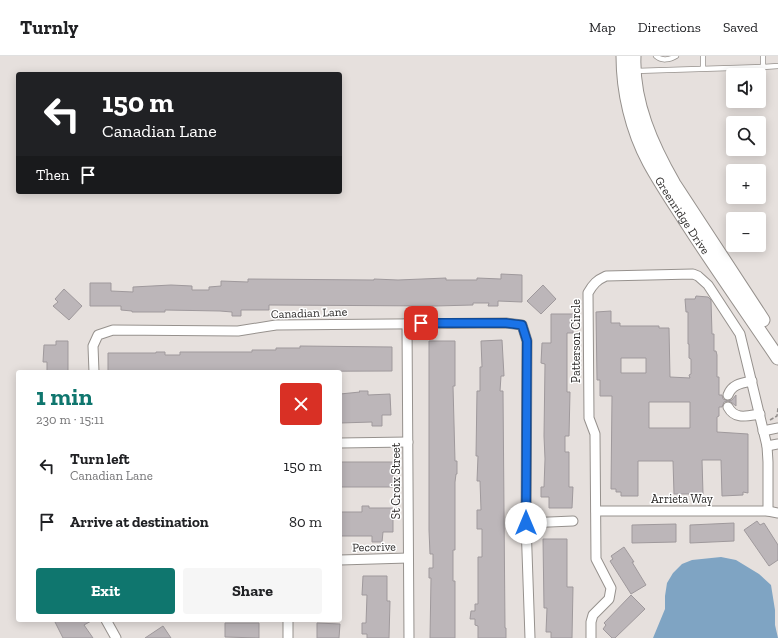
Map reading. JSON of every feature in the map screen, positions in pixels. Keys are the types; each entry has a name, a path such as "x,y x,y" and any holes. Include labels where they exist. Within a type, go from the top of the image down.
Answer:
{"street":[{"name":"Greenridge Drive","path":"623,56 638,96 645,125 664,168 778,343"},
{"name":"Greenridge Drive","path":"634,56 624,84 637,133 649,161 708,255 778,358"},
{"name":"Patterson Circle","path":"591,638 591,622 593,615 609,599 611,588 596,559 595,434 588,418 588,293 593,284 606,276 693,274 698,276 708,285 740,334 767,446 768,510"},
{"name":"Canadian Lane","path":"94,370 93,346 98,335 114,330 238,331 276,325 407,323 506,323 522,325 527,341 526,523"},
{"name":"St Croix Street","path":"407,323 409,638"},
{"path":"728,395 732,388 738,384 752,381"},
{"path":"728,406 732,413 740,417 760,414"},
{"path":"763,431 778,428"},
{"path":"342,443 408,442"},
{"path":"767,446 778,444"},
{"path":"768,510 778,513"},
{"name":"Arrieta Way","path":"596,511 768,510"},
{"path":"530,638 526,523 573,521"},
{"name":"Pecorive","path":"342,560 408,558"},
{"path":"107,622 116,638"},
{"path":"288,622 288,638"}],"lane":[{"path":"656,56 665,60 676,56"},
{"path":"703,56 703,68"},
{"path":"763,56 763,67"},
{"path":"629,71 778,66"}],"path":[{"path":"770,420 777,416 778,408"}],"water":[{"path":"721,557 736,560 759,574 771,585 775,610 775,625 778,638 653,638 665,609 667,583 673,573 682,564 692,560"}],"building":[{"path":"501,274 522,275 522,302 498,301 498,306 488,306 489,303 435,306 269,305 269,310 241,310 241,316 232,316 232,312 220,311 165,310 165,312 132,312 121,310 121,306 90,306 90,283 111,283 111,291 133,292 133,287 171,285 192,286 192,290 209,290 209,287 221,286 221,281 248,282 248,279 398,280 446,278 446,280 477,280 477,278 501,279"},
{"path":"543,285 556,299 541,314 527,301"},
{"path":"64,289 82,306 69,320 53,306 58,302 55,299"},
{"path":"696,296 708,297 711,300 712,334 714,334 714,351 716,351 717,355 719,395 722,395 723,399 728,401 724,402 722,407 719,407 717,432 748,434 748,493 743,492 743,495 722,496 721,460 702,460 703,494 674,494 673,461 638,461 638,496 621,496 621,492 616,492 616,489 611,489 612,396 600,396 600,380 597,380 596,312 611,311 611,323 620,323 620,326 659,326 659,328 669,328 670,377 690,378 691,359 689,358 688,312 686,312 685,299 695,299","holes":["621,358 646,358 646,373 621,373","649,402 690,402 690,428 649,428"]},
{"path":"551,314 574,314 573,333 567,333 567,392 570,392 569,436 565,436 565,452 569,452 569,487 573,487 572,508 549,508 549,497 541,497 541,487 544,487 545,459 545,364 541,363 542,343 551,343"},
{"path":"502,340 504,376 501,376 500,391 503,391 506,638 478,638 478,626 475,625 475,619 470,619 471,611 475,611 475,604 478,604 478,557 482,557 482,529 477,529 477,510 481,510 480,481 477,481 478,456 476,456 477,391 480,391 480,367 482,367 481,341"},
{"path":"56,341 68,341 68,370 47,370 47,362 43,362 44,345 56,345"},
{"path":"429,341 455,341 455,386 453,386 455,461 457,461 457,474 455,482 455,550 453,550 453,581 455,581 455,638 430,638 431,578 429,578 429,568 433,568 433,554 430,554 429,530"},
{"path":"300,346 392,347 392,371 108,370 108,353 165,352 165,355 180,355 180,352 252,352 252,350 276,350 276,348 300,348"},
{"path":"359,391 368,391 368,395 390,394 391,415 382,415 382,426 372,426 372,422 342,423 342,394 360,392"},
{"path":"736,395 736,406 728,401 732,400"},
{"path":"342,462 393,462 393,487 342,487"},
{"path":"362,506 369,506 369,508 393,508 393,532 383,532 382,542 372,542 372,536 342,536 342,512 362,512"},
{"path":"757,521 760,525 764,523 778,545 778,560 769,566 744,530"},
{"path":"734,523 734,541 690,543 690,525"},
{"path":"676,524 676,542 632,543 632,525"},
{"path":"543,539 567,539 567,587 573,587 572,638 551,638 551,632 546,632 547,608 544,608"},
{"path":"624,547 646,585 631,594 610,561 613,559 611,556"},
{"path":"363,576 387,576 387,601 390,601 389,638 367,638 367,634 362,634 362,623 366,623 367,595 362,595"},
{"path":"631,595 645,609 615,638 612,638 603,629 606,625 604,623"},
{"path":"55,622 89,622 84,625 93,638 63,638"},
{"path":"225,623 259,623 259,638 225,637"},
{"path":"317,623 340,624 339,638 317,638"},
{"path":"163,626 171,638 145,638"}],"route":[{"path":"421,323 506,323 522,325 527,341 526,523"}]}
